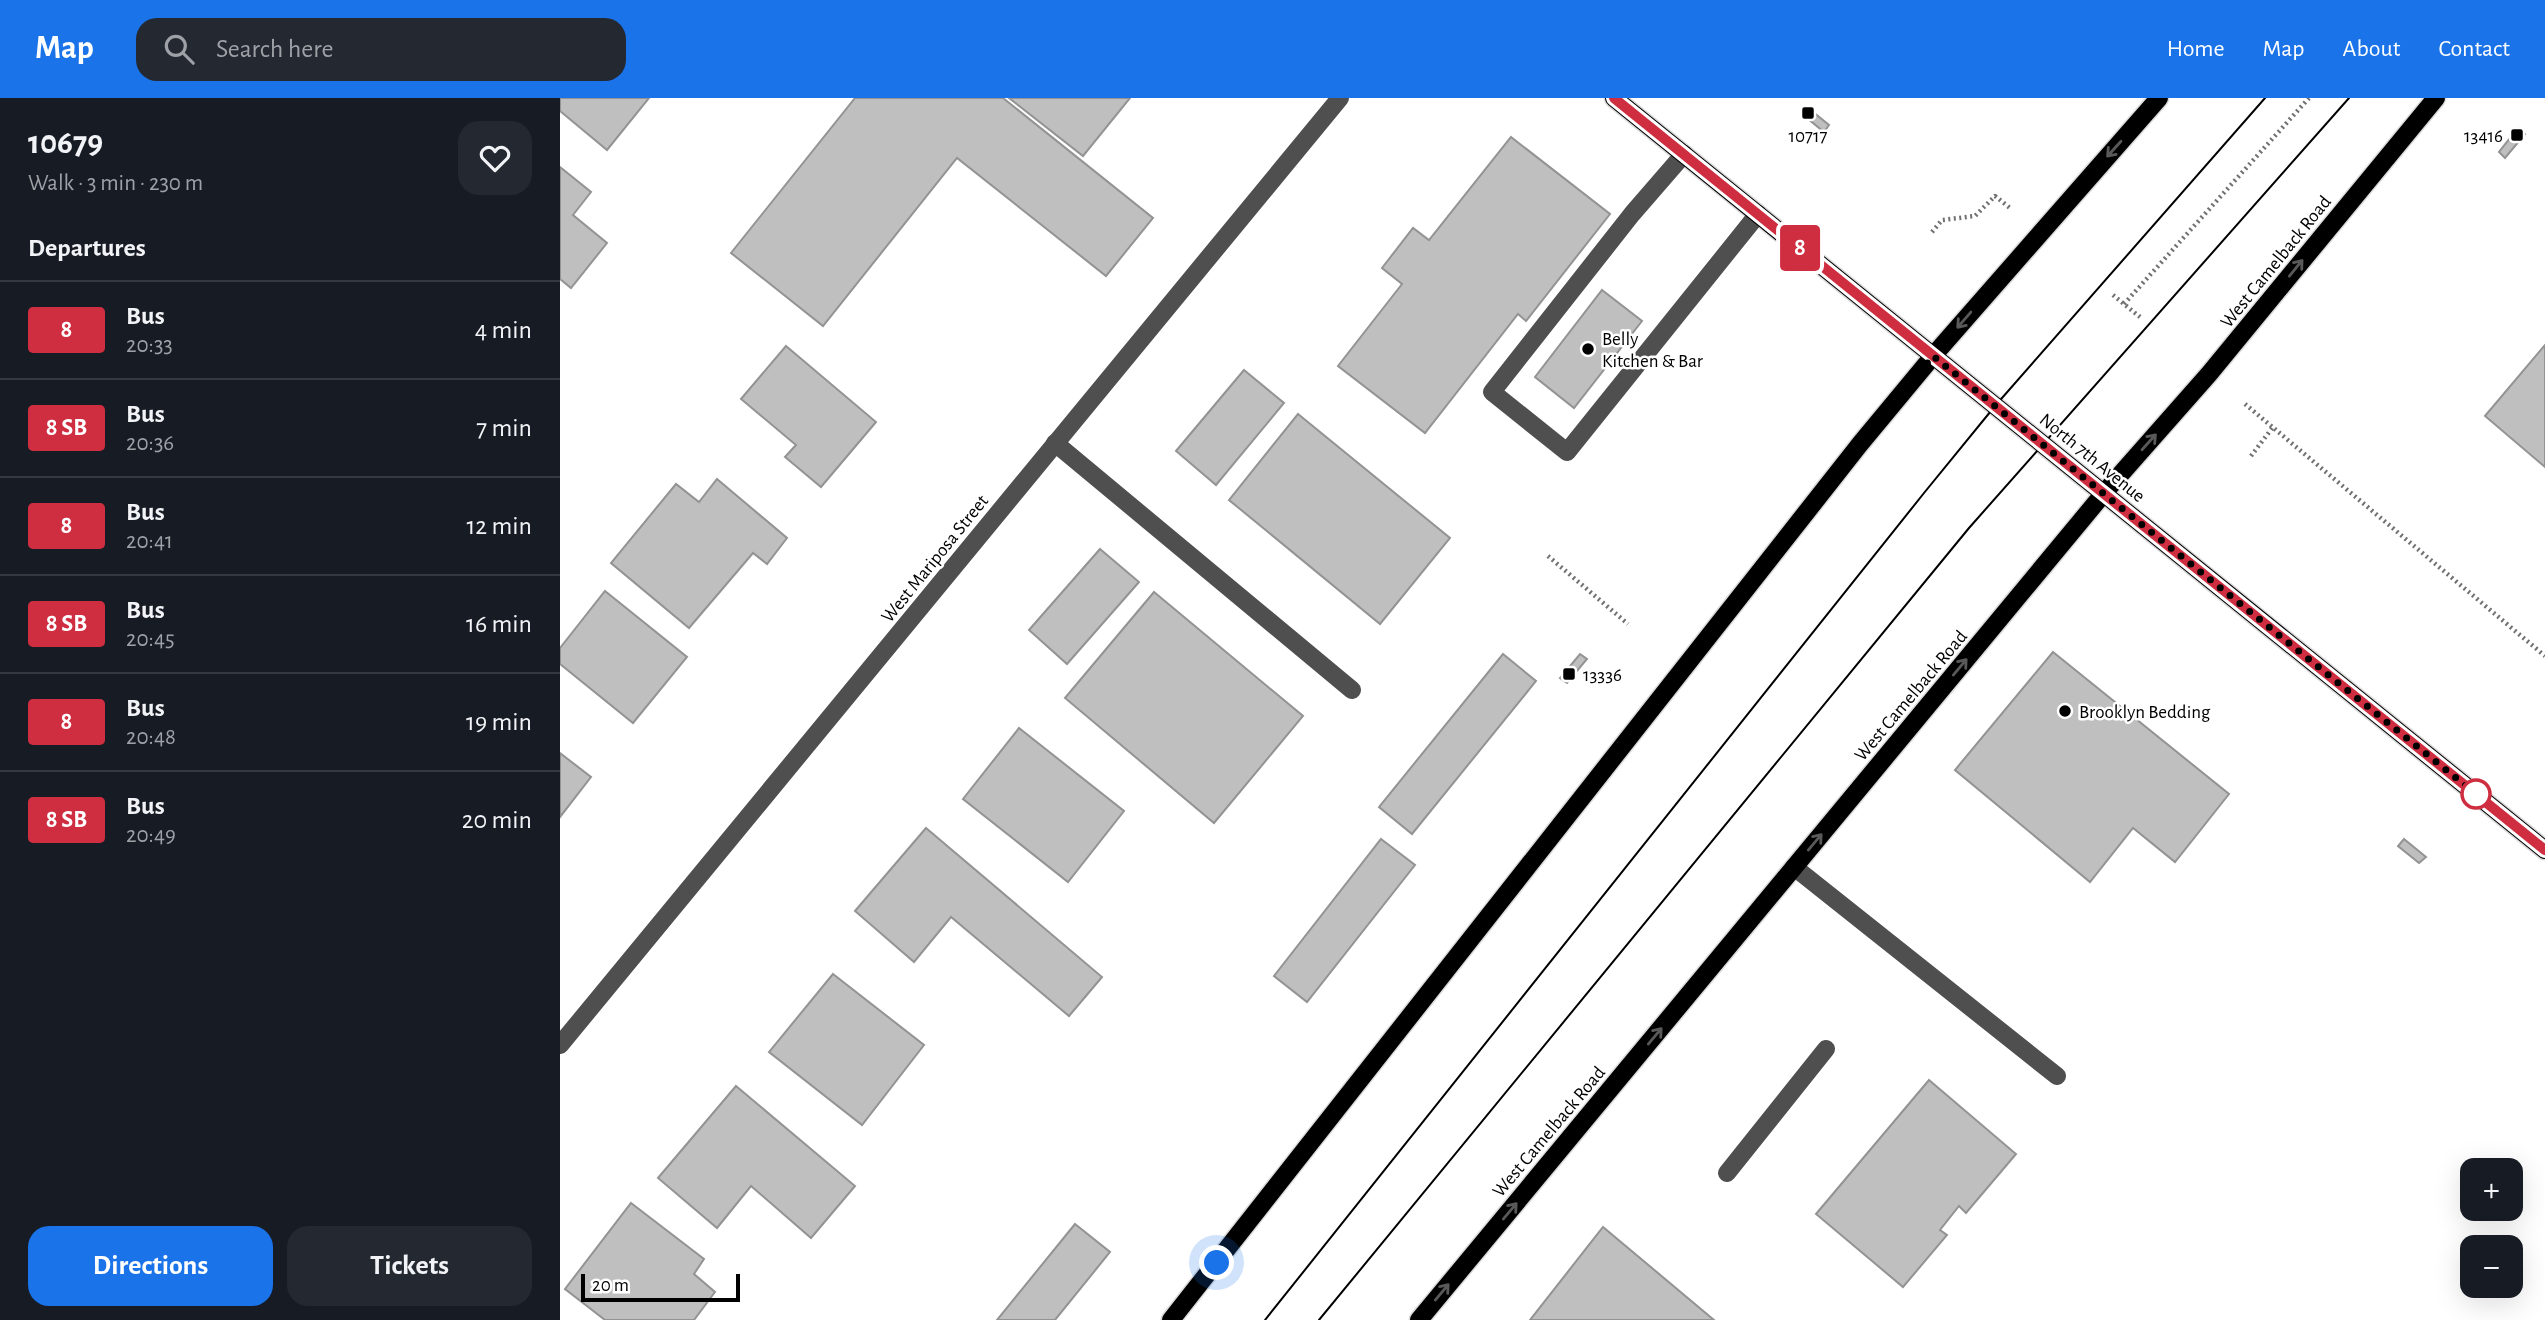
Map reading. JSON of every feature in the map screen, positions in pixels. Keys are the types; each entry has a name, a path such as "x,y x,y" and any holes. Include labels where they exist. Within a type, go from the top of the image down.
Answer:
{"main road":[{"name":"North 7th Avenue","path":"1614,98 2545,850"},
{"path":"1171,1320 1933,356 2159,98"},
{"name":"West Camelback Road","path":"1419,1320 2104,493 2209,374 2436,98"}],"street":[{"name":"West Mariposa Street","path":"560,1045 1340,98"},
{"path":"1684,154 1632,214 1492,392 1567,452 1758,214"},
{"path":"1055,443 1352,690"},
{"path":"1794,867 2057,1076"},
{"path":"1727,1173 1826,1049"}],"path":[{"path":"2124,304 2309,98"},
{"path":"1932,232 1942,220 1975,216 1994,196 2010,208"},
{"path":"2113,295 2140,317"},
{"path":"2245,404 2545,656"},
{"path":"2251,456 2273,428"},
{"path":"1548,556 1628,624"}],"building":[{"path":"560,98 649,98 607,150 560,111"},
{"path":"855,98 1003,98 1153,218 1106,276 957,158 823,326 731,253"},
{"path":"1009,98 1130,98 1083,156"},
{"path":"1807,107 1829,125 1824,132 1802,114"},
{"path":"2518,128 2525,134 2505,158 2499,152"},
{"path":"1511,137 1610,214 1526,321 1518,314 1425,433 1338,366 1402,284 1382,268 1413,228 1429,240"},
{"path":"560,167 591,192 573,215 607,243 571,288 560,279"},
{"name":"Belly Kitchen & Bar","path":"1602,290 1642,321 1574,408 1535,377"},
{"path":"2545,345 2545,467 2485,416"},
{"path":"786,346 876,422 821,487 785,457 796,445 741,399"},
{"path":"1244,370 1284,403 1216,485 1176,451"},
{"path":"1298,414 1450,538 1380,624 1229,500"},
{"path":"717,479 787,538 767,564 753,553 689,628 611,563 676,484 699,502"},
{"path":"1100,549 1139,582 1067,664 1029,630"},
{"path":"605,591 687,657 633,723 560,664 560,648"},
{"path":"1154,592 1303,716 1214,823 1065,698"},
{"name":"Brooklyn Bedding","path":"2053,652 2229,794 2175,862 2133,828 2090,882 1955,770"},
{"path":"1503,654 1536,681 1412,834 1379,807"},
{"path":"1580,654 1587,659 1567,683 1560,678"},
{"path":"1019,728 1124,811 1068,882 963,799"},
{"path":"560,753 591,777 560,817"},
{"path":"926,828 1102,977 1069,1016 951,917 914,962 855,911"},
{"path":"1381,839 1415,865 1307,1002 1274,976"},
{"path":"2404,839 2426,857 2419,863 2398,846"},
{"path":"833,974 924,1045 862,1125 769,1052"},
{"path":"1929,1080 2016,1154 1966,1213 1959,1206 1940,1230 1947,1235 1903,1287 1816,1214"},
{"path":"736,1086 855,1186 811,1238 751,1186 717,1228 658,1178"},
{"path":"631,1203 704,1259 694,1274 715,1292 694,1320 605,1320 565,1289"},
{"path":"1075,1224 1110,1252 1055,1320 997,1320"},
{"path":"1603,1227 1714,1320 1530,1320"}],"tram line":[{"path":"1265,1320 1995,406 2265,98"},
{"path":"1319,1320 1969,528 2349,98"}],"bus line":[{"name":"8","path":"1614,98 2545,850"}],"place":[{"name":"10717","path":"1808,113"},
{"name":"13416","path":"2517,135"},
{"name":"Belly Kitchen & Bar","path":"1588,349"},
{"name":"13336","path":"1569,674"},
{"name":"Brooklyn Bedding","path":"2065,711"}],"route":[{"path":"1217,1263 1843,466 1933,356 2476,794"}]}
